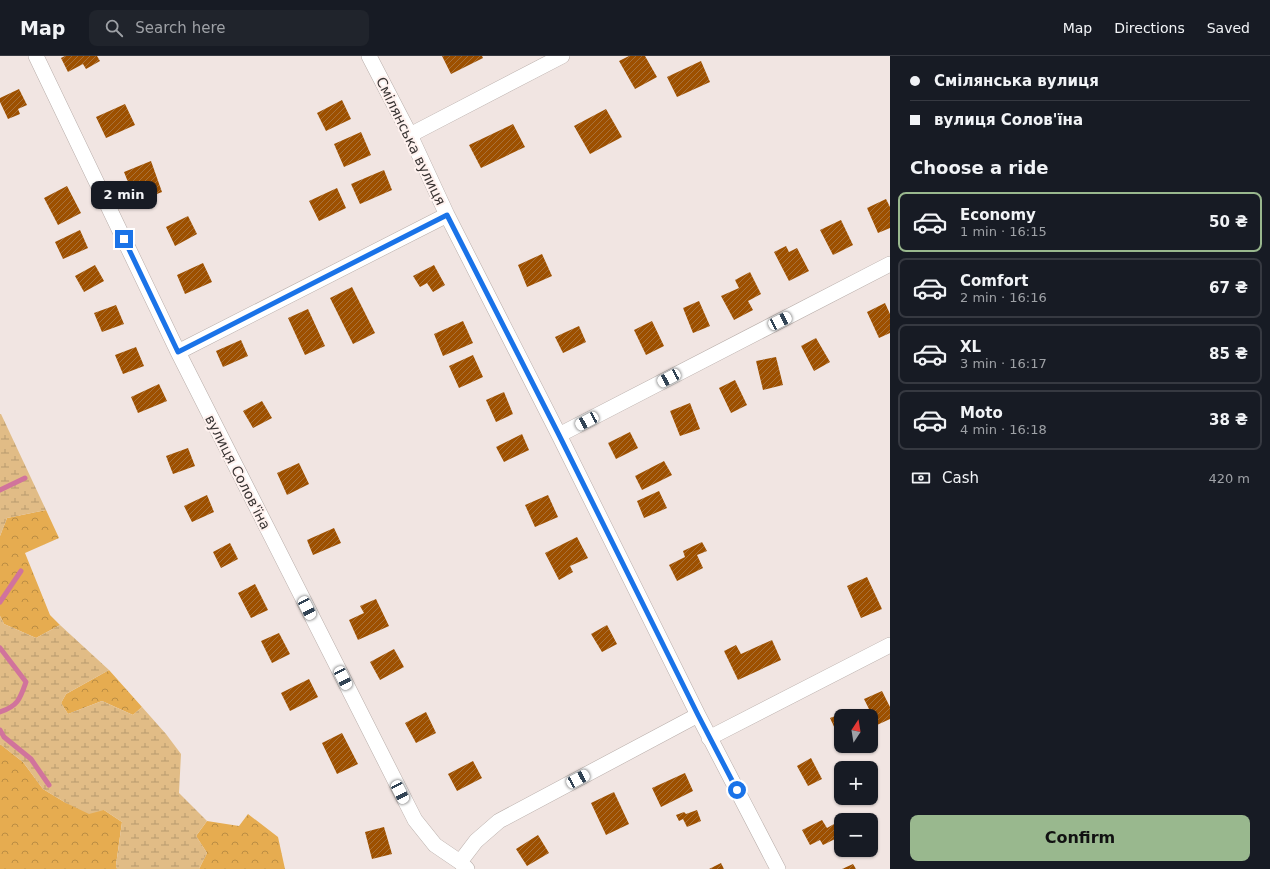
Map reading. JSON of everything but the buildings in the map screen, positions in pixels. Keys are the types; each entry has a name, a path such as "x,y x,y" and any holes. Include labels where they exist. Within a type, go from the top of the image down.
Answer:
{"street":[{"name":"вулиця Солов'їна","path":"36,56 178,352 414,820 435,845 463,866"},
{"name":"Смілянська вулиця","path":"370,56 410,135 447,215 559,435 709,738 778,869"},
{"path":"410,135 562,56"},
{"path":"178,352 447,215"},
{"path":"559,435 890,264"},
{"path":"709,738 890,645"},
{"path":"463,866 476,841 498,821 698,715"}],"green space":[{"path":"0,414 46,510 7,518 0,536"},
{"path":"46,510 59,538 25,553 50,615 60,625 36,638 4,624 0,616 0,536 7,518"},
{"path":"0,616 4,624 36,638 60,625 109,670 66,694 61,703 68,714 102,701 133,715 142,707 166,734 181,754 179,793 207,821 196,836 207,853 199,869 117,869 116,865 122,822 104,810 89,814 66,803 43,789 23,762 0,744"},
{"path":"109,670 142,707 133,715 102,701 68,714 61,703 66,694"},
{"path":"0,744 23,762 43,789 66,803 104,810 122,822 116,865 117,869 0,869"},
{"path":"248,814 278,837 285,869 199,869 207,853 196,836 207,821 239,826"}],"waterway":[{"path":"0,490 25,478"},
{"path":"0,602 21,571"},
{"path":"0,648 26,682 18,701 11,707 0,712"},
{"path":"0,730 4,737 31,759 49,785"}],"route":[{"path":"124,239 178,352 447,215 737,790"}]}
